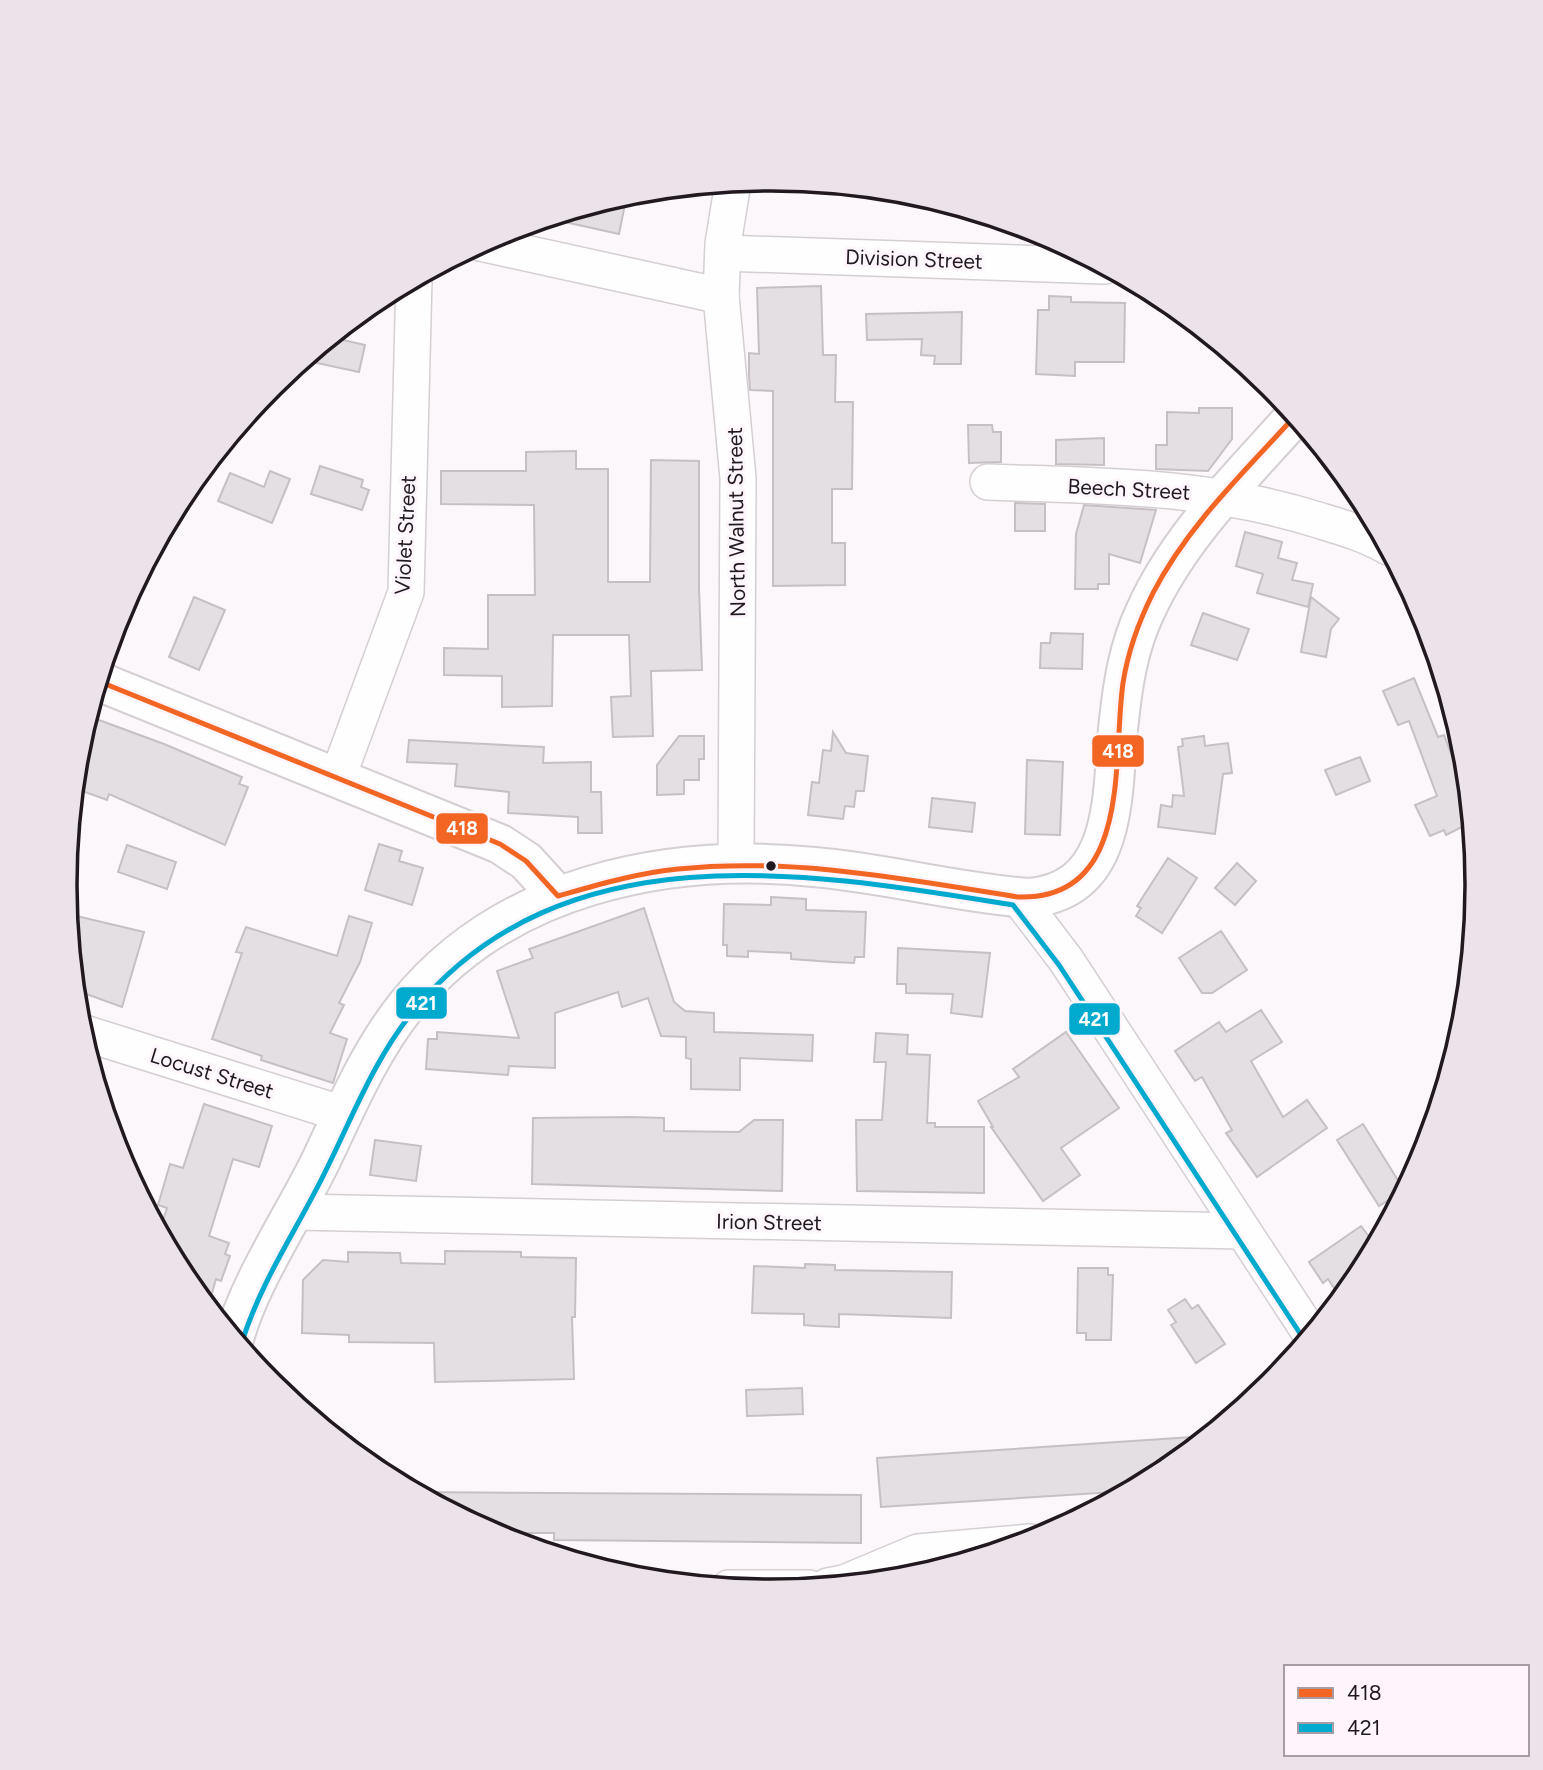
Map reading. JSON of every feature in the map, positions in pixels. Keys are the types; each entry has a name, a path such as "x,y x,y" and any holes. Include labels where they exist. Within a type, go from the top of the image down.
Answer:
{"main road":[{"path":"238,1329 253,1292 386,1034 423,986 453,958 486,933 558,896 641,873 736,863 815,867 1018,897 1044,897 1062,889 1090,866 1101,850 1113,801 1118,722 1131,646 1167,569 1224,496 1290,422"},
{"path":"107,684 500,844 526,861 558,896"}],"street":[{"name":"North Walnut Street","path":"732,192 723,253 721,296 738,478 736,863"},
{"path":"497,247 721,296"},
{"name":"Division Street","path":"723,253 1076,261"},
{"name":"Violet Street","path":"337,779 406,592 414,291"},
{"name":"Beech Street","path":"988,482 1163,489 1224,496 1291,511 1375,542"},
{"path":"1018,897 1066,960 1306,1328"},
{"name":"Locust Street","path":"94,1036 343,1114"},
{"name":"Irion Street","path":"295,1212 1243,1231"},
{"path":"899,1567 929,1549 989,1545"}],"building":[{"path":"624,207 619,234 565,222"},
{"path":"821,286 823,355 836,355 835,402 853,402 852,489 832,489 832,543 845,543 845,585 773,586 773,391 750,390 749,374 749,353 759,354 757,288"},
{"path":"1049,296 1071,297 1071,302 1125,303 1124,362 1075,362 1075,376 1036,374 1038,310 1049,310"},
{"path":"962,312 961,364 934,364 935,356 921,355 922,339 867,340 866,314"},
{"path":"342,340 365,345 359,372 317,363"},
{"path":"1199,408 1232,408 1232,439 1208,471 1156,469 1156,445 1167,445 1167,412 1199,413"},
{"path":"968,425 992,425 993,432 1001,432 1001,462 969,463"},
{"path":"1104,438 1104,465 1056,464 1056,440"},
{"path":"576,451 576,469 608,469 608,582 650,582 651,460 699,461 702,670 651,671 653,736 613,737 611,697 631,696 629,635 553,635 552,706 502,707 502,676 444,675 444,648 488,649 488,595 535,595 534,505 441,504 441,471 526,471 526,452"},
{"path":"320,466 363,480 361,487 369,490 362,510 311,494"},
{"path":"270,471 290,479 272,523 218,501 230,473 264,487"},
{"path":"1015,503 1045,504 1045,531 1015,531"},
{"path":"1084,505 1156,510 1140,563 1109,554 1109,584 1098,584 1098,589 1075,589 1076,534"},
{"path":"1245,532 1282,542 1278,558 1297,563 1292,580 1313,584 1308,607 1257,593 1263,574 1236,566"},
{"path":"194,597 225,610 199,670 169,657"},
{"path":"1311,597 1339,619 1331,629 1326,657 1301,652"},
{"path":"1203,613 1249,629 1237,660 1191,645"},
{"path":"1051,633 1083,634 1082,669 1040,668 1041,643 1050,643"},
{"path":"1414,678 1438,737 1444,735 1455,765 1464,826 1446,835 1444,830 1430,836 1415,805 1437,796 1409,721 1398,725 1383,691"},
{"path":"97,719 242,777 239,784 248,787 225,845 109,794 107,800 83,791"},
{"path":"833,732 846,753 868,756 864,791 856,791 854,807 845,806 843,819 808,815 812,782 819,783 823,750 831,751"},
{"path":"679,736 704,736 704,759 699,759 699,780 684,780 684,794 657,795 657,765"},
{"path":"1204,736 1205,746 1228,743 1232,773 1223,774 1215,834 1158,827 1161,805 1172,807 1173,795 1184,796 1178,747 1183,746 1182,739"},
{"path":"409,740 544,747 543,763 591,762 591,792 601,792 602,833 578,833 578,817 508,813 509,792 455,786 457,764 407,762"},
{"path":"1360,757 1370,781 1336,795 1325,770"},
{"path":"1027,760 1063,762 1060,835 1025,834"},
{"path":"932,798 975,803 972,832 929,827"},
{"path":"379,844 402,851 399,861 423,868 412,905 365,890"},
{"path":"127,845 176,862 167,889 118,872"},
{"path":"1168,858 1197,878 1162,933 1136,916 1141,908 1137,906"},
{"path":"1237,863 1256,881 1235,905 1215,888"},
{"path":"771,897 806,899 806,910 866,912 864,957 855,957 854,963 791,959 791,953 748,951 748,957 727,956 727,945 723,945 724,904 771,905"},
{"path":"644,908 674,1002 685,1011 714,1013 714,1032 813,1035 812,1061 740,1058 740,1090 691,1089 691,1059 686,1058 686,1037 661,1036 648,998 622,1007 618,992 555,1013 555,1068 509,1066 508,1075 426,1069 428,1039 437,1039 437,1032 519,1038 497,971 533,958 529,949"},
{"path":"78,916 144,932 122,1007 86,994"},
{"path":"349,916 372,923 360,962 339,1003 344,1005 330,1033 347,1039 333,1083 261,1060 262,1056 212,1039 242,953 236,952 246,927 337,956"},
{"path":"1221,931 1247,970 1212,993 1202,993 1179,958"},
{"path":"898,948 990,953 982,1017 951,1013 953,994 906,993 906,984 897,984"},
{"path":"1261,1010 1282,1042 1251,1061 1283,1117 1307,1100 1327,1128 1257,1177 1226,1133 1232,1130 1202,1077 1195,1081 1175,1051 1219,1022 1226,1032"},
{"path":"1066,1032 1119,1108 1061,1148 1080,1175 1043,1201 991,1127 978,1101 1019,1077 1013,1069"},
{"path":"876,1033 908,1035 907,1054 930,1055 927,1123 935,1123 935,1127 984,1127 984,1193 857,1191 856,1120 882,1120 886,1062 874,1062"},
{"path":"204,1104 272,1126 259,1167 233,1159 209,1236 229,1243 225,1254 230,1256 221,1281 216,1279 211,1295 163,1219 167,1208 158,1205 170,1164 183,1168"},
{"path":"533,1118 664,1118 664,1131 739,1132 754,1120 783,1120 782,1191 532,1184"},
{"path":"1363,1124 1399,1182 1391,1199 1379,1206 1337,1140"},
{"path":"375,1140 421,1146 416,1181 370,1175"},
{"path":"1361,1226 1370,1237 1349,1271 1334,1288 1328,1279 1323,1283 1309,1262"},
{"path":"445,1251 521,1252 521,1257 576,1258 575,1317 572,1317 574,1379 435,1382 434,1343 349,1342 349,1335 302,1333 303,1280 323,1260 348,1262 348,1252 400,1253 401,1263 445,1264"},
{"path":"805,1264 835,1265 835,1270 952,1272 951,1318 839,1314 839,1327 804,1325 804,1314 752,1313 754,1266 805,1268"},
{"path":"1078,1268 1108,1268 1108,1275 1113,1275 1111,1340 1086,1340 1086,1333 1077,1333"},
{"path":"1185,1299 1192,1309 1198,1305 1225,1344 1196,1363 1171,1325 1176,1322 1168,1310"},
{"path":"802,1388 803,1414 747,1416 746,1390"},
{"path":"1193,1437 1107,1492 881,1507 877,1458"},
{"path":"435,1492 861,1495 861,1543 554,1540 554,1533 522,1533"}],"transit line":[{"name":"418","path":"107,685 500,844 526,861 558,896 647,873 721,866 848,872 1018,897 1055,892 1081,876 1099,851 1109,820 1115,785 1125,671 1135,636 1153,593 1167,568 1200,522 1289,422"},
{"name":"421","path":"244,1337 260,1296 389,1046 415,1009 475,951 543,912 617,888 694,877 774,876 855,882 1013,905 1059,965 1301,1335"}]}
